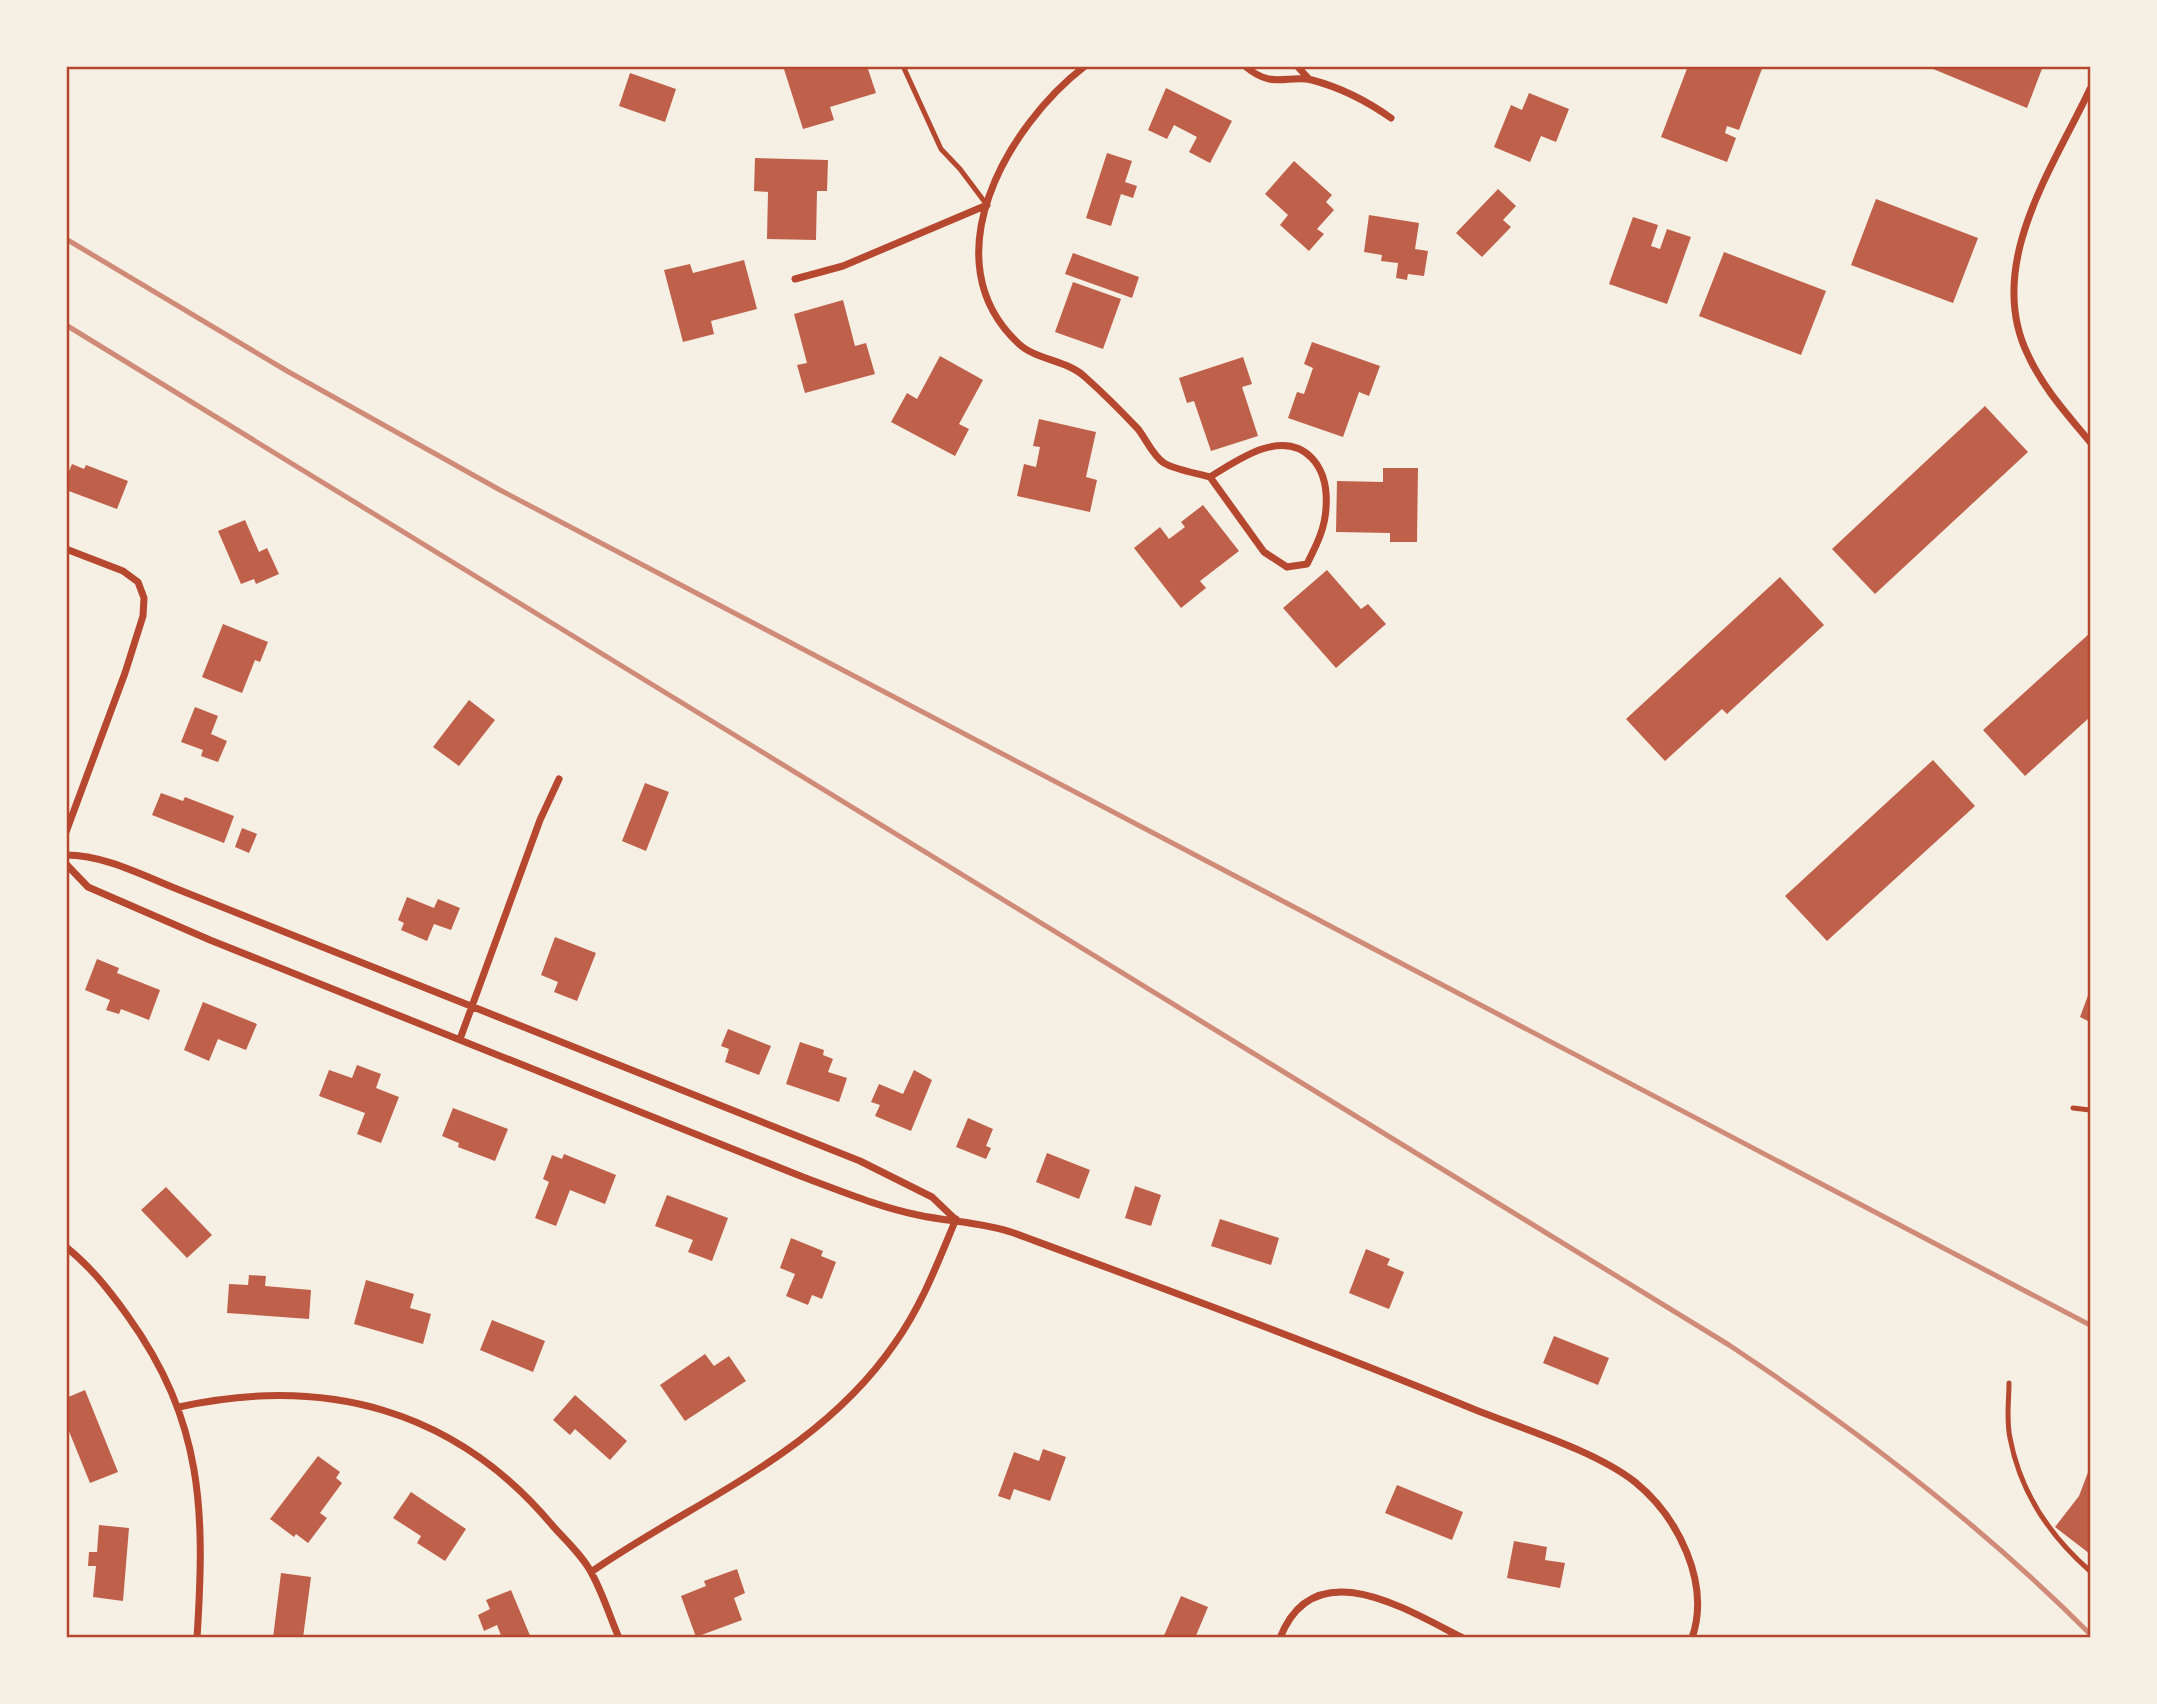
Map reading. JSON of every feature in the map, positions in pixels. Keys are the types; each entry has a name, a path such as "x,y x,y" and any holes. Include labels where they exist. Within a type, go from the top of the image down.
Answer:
{"street":[{"path":"1085,66 1049,99 1023,131 1002,167 987,205 976,253 982,289 1000,323 1020,346 1082,374 1138,430 1163,462 1210,477 1264,552 1287,566 1307,564 1321,537 1326,507 1324,474 1310,454 1291,446 1264,449 1210,477"},
{"path":"1245,66 1266,78 1283,82 1309,79"},
{"path":"1297,66 1309,79 1368,102 1391,118"},
{"path":"2091,89 2026,226 2014,288 2017,321 2026,353 2044,385 2091,442"},
{"path":"795,279 843,266 987,205"},
{"path":"66,549 123,571 138,582 144,598 143,617 125,673 66,832"},
{"path":"460,1039 540,820 559,779"},
{"path":"66,855 80,855 117,866 860,1161 932,1197 956,1219"},
{"path":"66,864 88,887 210,940 874,1203 919,1216 956,1219 1014,1233 1250,1320 1618,1471 1660,1507 1692,1566 1698,1595 1696,1626 1692,1637"},
{"path":"591,1572 759,1471 830,1419 862,1387 896,1343 925,1293 956,1219"},
{"path":"66,1247 101,1280 140,1334 179,1407 198,1487 201,1528 197,1637"},
{"path":"179,1407 212,1400 264,1395 324,1396 387,1411 457,1441 509,1478 591,1572 619,1637"},
{"path":"1280,1637 1292,1615 1304,1603 1323,1593 1340,1590 1375,1597 1463,1637"}],"lane":[{"path":"903,66 941,149 987,205"},
{"path":"2073,1108 2091,1110"},
{"path":"2009,1382 2009,1436 2021,1478 2044,1521 2064,1548 2091,1571"}],"building":[{"path":"783,66 867,66 876,93 830,107 834,120 803,129"},
{"path":"1688,66 1763,66 1739,130 1727,126 1725,133 1736,138 1727,162 1661,137"},
{"path":"1926,66 2043,66 2027,108"},
{"path":"630,73 676,89 665,122 619,106"},
{"path":"1166,88 1232,121 1210,163 1189,152 1197,137 1174,125 1167,139 1148,130"},
{"path":"1529,93 1569,109 1556,142 1541,136 1530,162 1494,147 1511,105 1522,110"},
{"path":"1107,153 1132,161 1125,182 1137,186 1133,198 1121,194 1111,226 1086,218"},
{"path":"755,158 828,160 827,191 817,191 816,240 767,239 768,192 754,191"},
{"path":"1294,161 1332,195 1326,202 1334,210 1317,229 1324,234 1309,251 1280,225 1288,215 1265,194"},
{"path":"1498,189 1516,206 1503,220 1511,227 1482,257 1456,233"},
{"path":"1876,199 1978,238 1953,303 1851,265"},
{"path":"1369,215 1419,223 1415,249 1428,251 1424,276 1408,274 1407,280 1396,278 1398,263 1381,261 1382,255 1364,252"},
{"path":"1633,217 1658,225 1651,246 1660,249 1667,229 1691,237 1667,304 1609,284"},
{"path":"1724,252 1826,291 1801,355 1699,316"},
{"path":"1073,253 1139,277 1132,298 1065,274"},
{"path":"744,260 757,309 711,321 714,334 683,342 664,270 690,264 693,273"},
{"path":"1073,282 1121,299 1103,349 1055,332"},
{"path":"843,300 855,346 866,343 875,374 805,393 797,365 807,363 794,314"},
{"path":"1312,342 1380,366 1369,396 1359,392 1343,437 1288,418 1297,392 1304,394 1313,368 1304,364"},
{"path":"940,356 983,380 959,424 969,429 955,456 891,422 907,393 917,399"},
{"path":"1243,357 1252,384 1242,387 1258,436 1211,451 1194,401 1187,403 1179,378"},
{"path":"1985,406 2028,452 1875,594 1832,549"},
{"path":"1039,419 1096,432 1086,477 1097,480 1090,512 1017,496 1024,464 1036,467 1040,447 1033,446"},
{"path":"72,464 84,469 86,465 128,481 117,509 66,490 66,478"},
{"path":"1383,468 1418,468 1417,542 1390,542 1390,533 1336,532 1337,481 1383,482"},
{"path":"1203,505 1239,551 1200,581 1206,588 1181,608 1134,548 1160,527 1169,539 1185,527 1181,522"},
{"path":"245,520 259,552 267,548 279,574 256,584 254,579 241,584 218,531"},
{"path":"1327,570 1361,609 1368,604 1386,624 1336,668 1283,608"},
{"path":"1780,577 1824,625 1727,714 1722,709 1665,761 1626,719"},
{"path":"223,624 268,642 260,662 255,660 242,693 202,677"},
{"path":"2090,633 2090,717 2025,776 1983,730"},
{"path":"469,700 495,720 459,766 433,747"},
{"path":"195,707 218,716 211,734 227,741 218,762 201,756 203,750 181,742"},
{"path":"1933,760 1975,806 1827,941 1785,896"},
{"path":"645,783 669,792 646,851 622,841"},
{"path":"161,793 183,801 185,797 234,816 224,843 152,815"},
{"path":"242,828 257,834 249,853 235,847"},
{"path":"407,897 434,908 438,899 460,908 451,930 434,924 427,941 401,930 404,923 398,920"},
{"path":"555,937 596,953 577,1001 554,992 558,982 541,975"},
{"path":"97,959 119,968 117,973 160,990 149,1020 121,1009 119,1014 106,1010 110,1000 85,990"},
{"path":"2090,990 2090,1022 2080,1017"},
{"path":"203,1002 257,1024 246,1050 218,1039 209,1061 184,1050"},
{"path":"728,1029 771,1046 759,1075 725,1062 729,1049 721,1046"},
{"path":"800,1042 824,1050 823,1055 833,1059 828,1072 847,1078 839,1102 786,1084"},
{"path":"357,1065 381,1074 376,1088 399,1097 381,1143 357,1134 365,1113 319,1096 329,1070 352,1078"},
{"path":"914,1070 932,1080 911,1131 875,1116 880,1105 871,1102 879,1084 903,1094"},
{"path":"453,1108 508,1129 495,1161 458,1147 459,1143 442,1136"},
{"path":"968,1118 993,1129 986,1146 991,1148 986,1159 956,1147"},
{"path":"1047,1153 1090,1170 1079,1199 1036,1182"},
{"path":"564,1154 616,1175 605,1204 570,1190 556,1226 535,1218 549,1182 543,1179 552,1155 562,1159"},
{"path":"1135,1186 1161,1195 1151,1226 1125,1218"},
{"path":"166,1187 212,1235 187,1258 141,1210"},
{"path":"667,1195 728,1218 712,1261 688,1252 693,1240 655,1226"},
{"path":"1220,1219 1279,1238 1271,1265 1211,1246"},
{"path":"791,1238 823,1251 821,1256 836,1262 822,1299 812,1295 808,1305 786,1296 795,1274 780,1268"},
{"path":"1366,1249 1390,1259 1387,1265 1404,1272 1389,1309 1349,1293"},
{"path":"249,1275 266,1276 265,1286 311,1290 309,1319 227,1313 229,1284 248,1285"},
{"path":"366,1280 414,1294 410,1308 431,1314 423,1344 354,1324"},
{"path":"492,1320 545,1341 533,1372 480,1350"},
{"path":"1554,1336 1609,1358 1598,1385 1543,1363"},
{"path":"705,1354 714,1366 729,1356 746,1381 685,1421 660,1385"},
{"path":"85,1390 118,1472 90,1483 66,1424 66,1398"},
{"path":"575,1395 627,1441 610,1460 575,1429 570,1435 553,1420"},
{"path":"1043,1449 1066,1457 1050,1501 1014,1489 1010,1500 998,1496 1014,1452 1039,1461"},
{"path":"318,1456 340,1472 336,1478 342,1483 320,1513 327,1518 308,1543 296,1534 294,1537 270,1519"},
{"path":"2090,1467 2090,1554 2055,1527 2079,1496"},
{"path":"1397,1485 1463,1512 1452,1540 1385,1513"},
{"path":"411,1492 466,1529 445,1561 417,1543 421,1536 393,1518"},
{"path":"99,1525 129,1528 123,1601 93,1597 96,1566 88,1566 89,1552 97,1552"},
{"path":"1514,1541 1547,1547 1545,1560 1565,1563 1560,1588 1507,1578"},
{"path":"737,1569 745,1593 734,1598 742,1620 696,1637 681,1596 706,1586 704,1581"},
{"path":"281,1573 311,1577 303,1638 273,1638"},
{"path":"511,1590 531,1638 502,1638 497,1625 484,1631 478,1615 490,1609 486,1600"},
{"path":"1181,1596 1208,1607 1195,1638 1163,1638"}],"railway":[{"path":"66,239 287,371 500,490 2090,1325"},
{"path":"66,325 1729,1345 1917,1480 2006,1555 2090,1634"}]}
